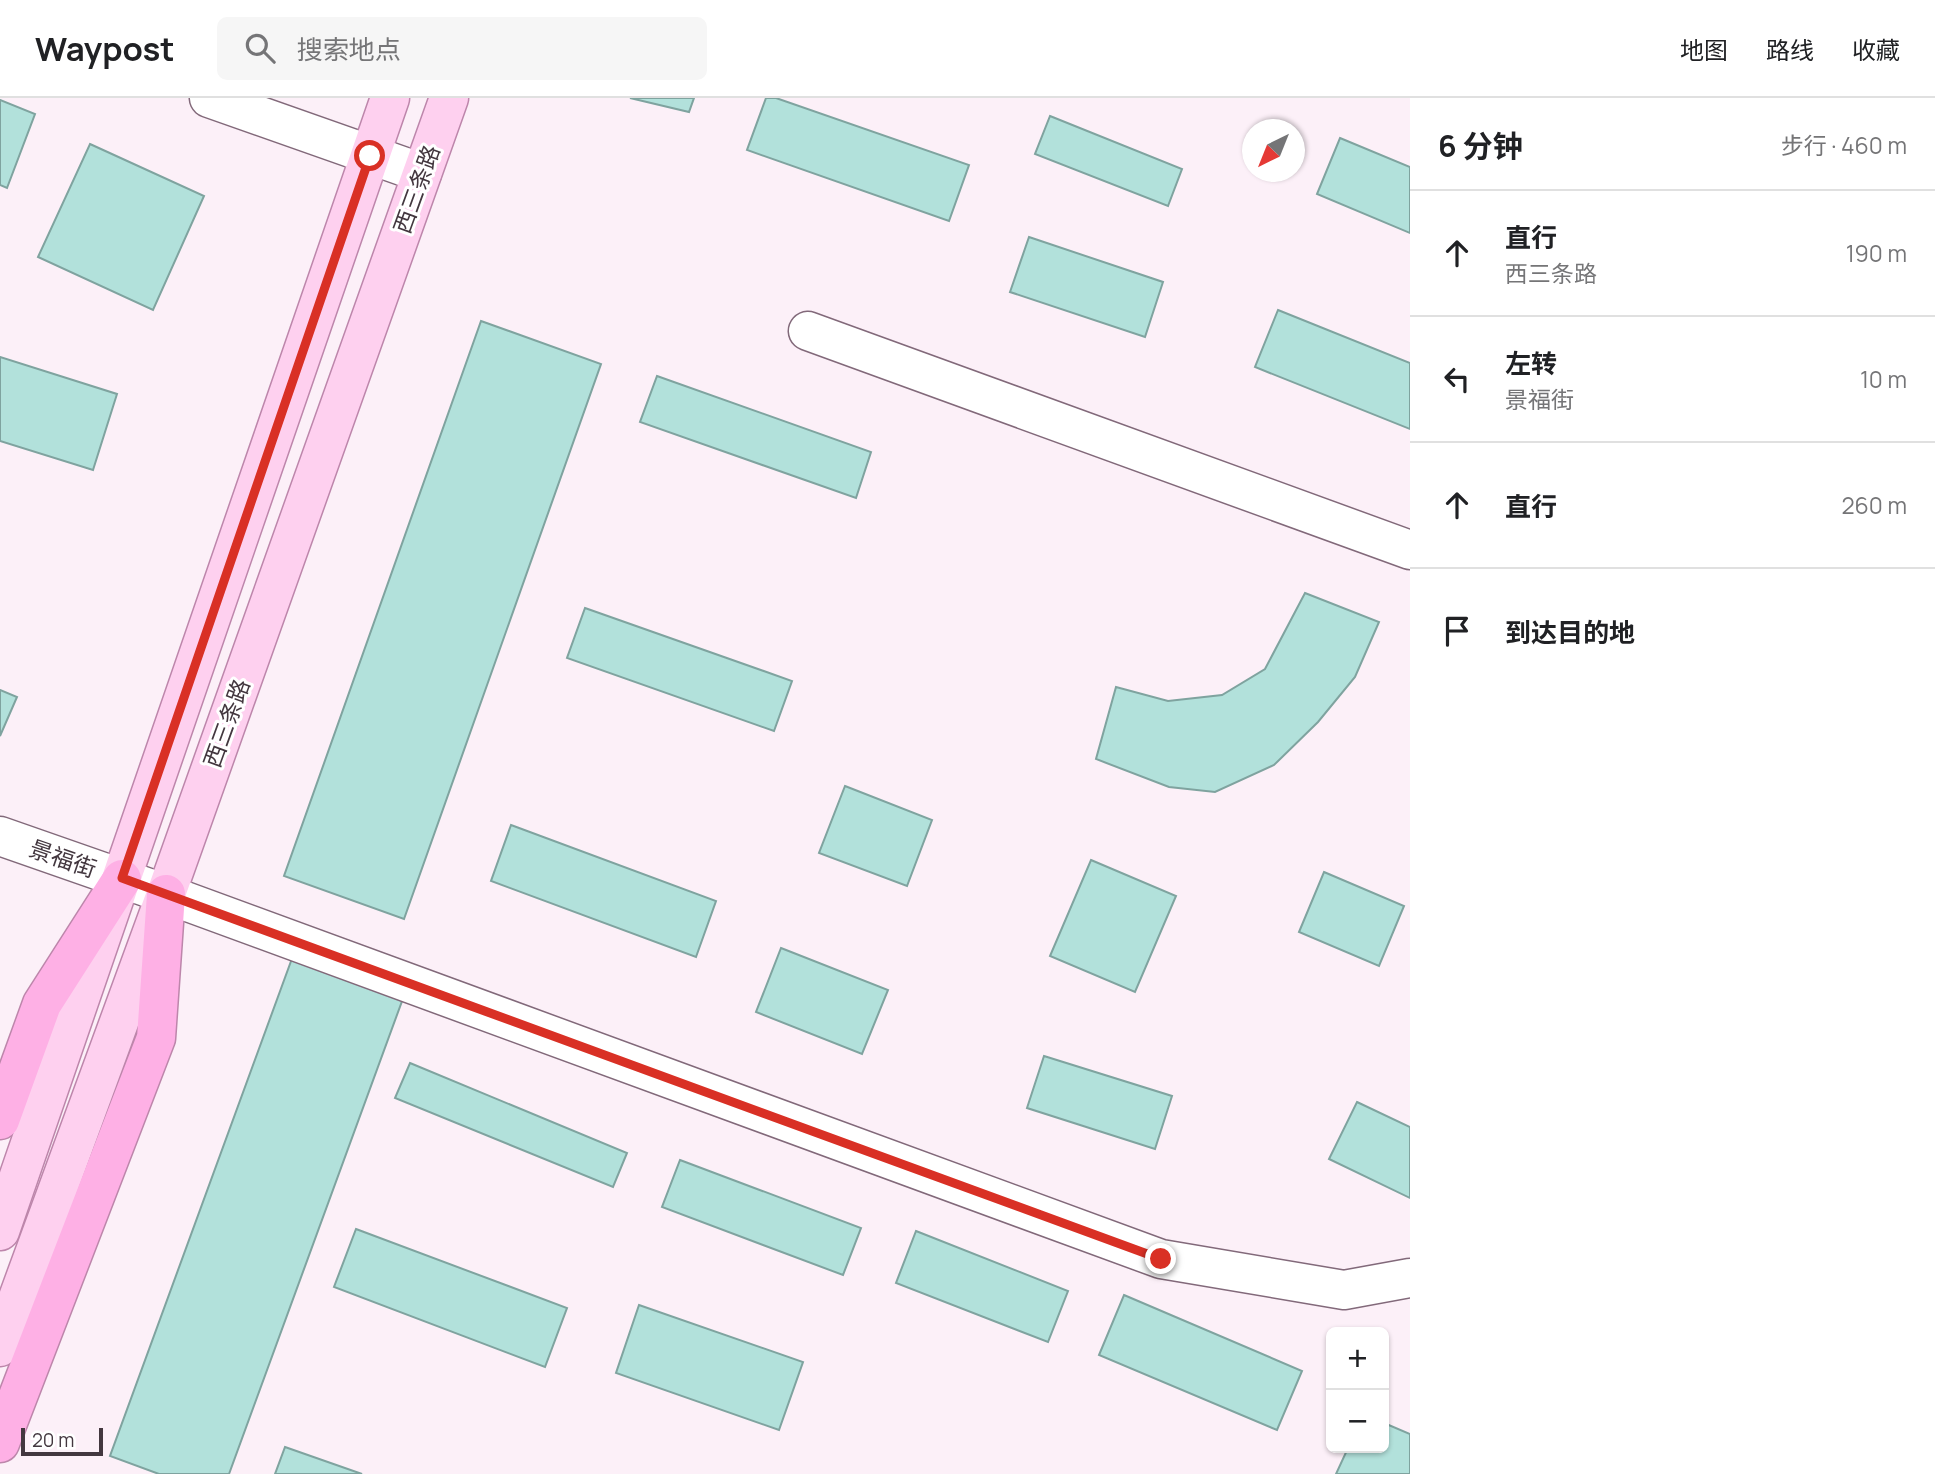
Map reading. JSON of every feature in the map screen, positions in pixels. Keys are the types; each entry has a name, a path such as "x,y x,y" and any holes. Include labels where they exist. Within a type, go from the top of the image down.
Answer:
{"highway":[{"path":"0,1120 42,1004 122,878"},
{"path":"0,1443 156,1038 166,894"}],"main road":[{"name":"西三条路","path":"0,1231 390,98"},
{"name":"西三条路","path":"0,1347 166,894 449,98"}],"street":[{"path":"209,98 422,173"},
{"path":"808,331 1410,550"},
{"name":"景福街","path":"0,836 166,894 1161,1259 1345,1290 1410,1278"}],"building":[{"path":"630,98 694,98 689,112"},
{"path":"766,98 776,98 969,165 949,221 747,150"},
{"path":"0,100 35,114 7,188 0,185"},
{"path":"1050,116 1182,169 1168,206 1035,154"},
{"path":"1340,138 1410,167 1410,233 1317,194"},
{"path":"90,144 204,196 153,310 38,257"},
{"path":"1029,237 1163,282 1145,337 1010,292"},
{"path":"1278,310 1410,363 1410,429 1255,367"},
{"path":"481,321 601,364 404,919 284,876"},
{"path":"0,357 117,394 93,470 0,441"},
{"path":"657,376 871,452 856,498 640,422"},
{"path":"1305,593 1379,622 1355,677 1318,722 1274,765 1215,792 1169,787 1096,759 1116,687 1168,701 1222,695 1265,669"},
{"path":"585,608 792,681 774,731 567,658"},
{"path":"0,690 17,697 0,736"},
{"path":"845,786 932,820 907,886 819,853"},
{"path":"511,825 716,901 696,957 491,881"},
{"path":"1091,860 1176,896 1135,992 1050,956"},
{"path":"1324,872 1404,906 1379,966 1299,932"},
{"path":"781,948 888,990 862,1054 756,1012"},
{"path":"294,953 405,993 229,1474 159,1474 110,1456"},
{"path":"1044,1056 1172,1096 1155,1149 1027,1108"},
{"path":"410,1063 627,1153 613,1187 395,1098"},
{"path":"1357,1102 1410,1127 1410,1198 1329,1159"},
{"path":"680,1160 861,1228 843,1275 662,1207"},
{"path":"356,1229 567,1308 545,1367 334,1287"},
{"path":"916,1231 1068,1291 1048,1342 896,1283"},
{"path":"1124,1295 1302,1371 1277,1430 1099,1355"},
{"path":"639,1305 803,1362 779,1430 616,1373"},
{"path":"1389,1425 1410,1434 1410,1474 1336,1474 1346,1453 1389,1453"},
{"path":"285,1447 362,1474 275,1474"}],"route":[{"path":"370,156 122,878 1161,1259"}]}
